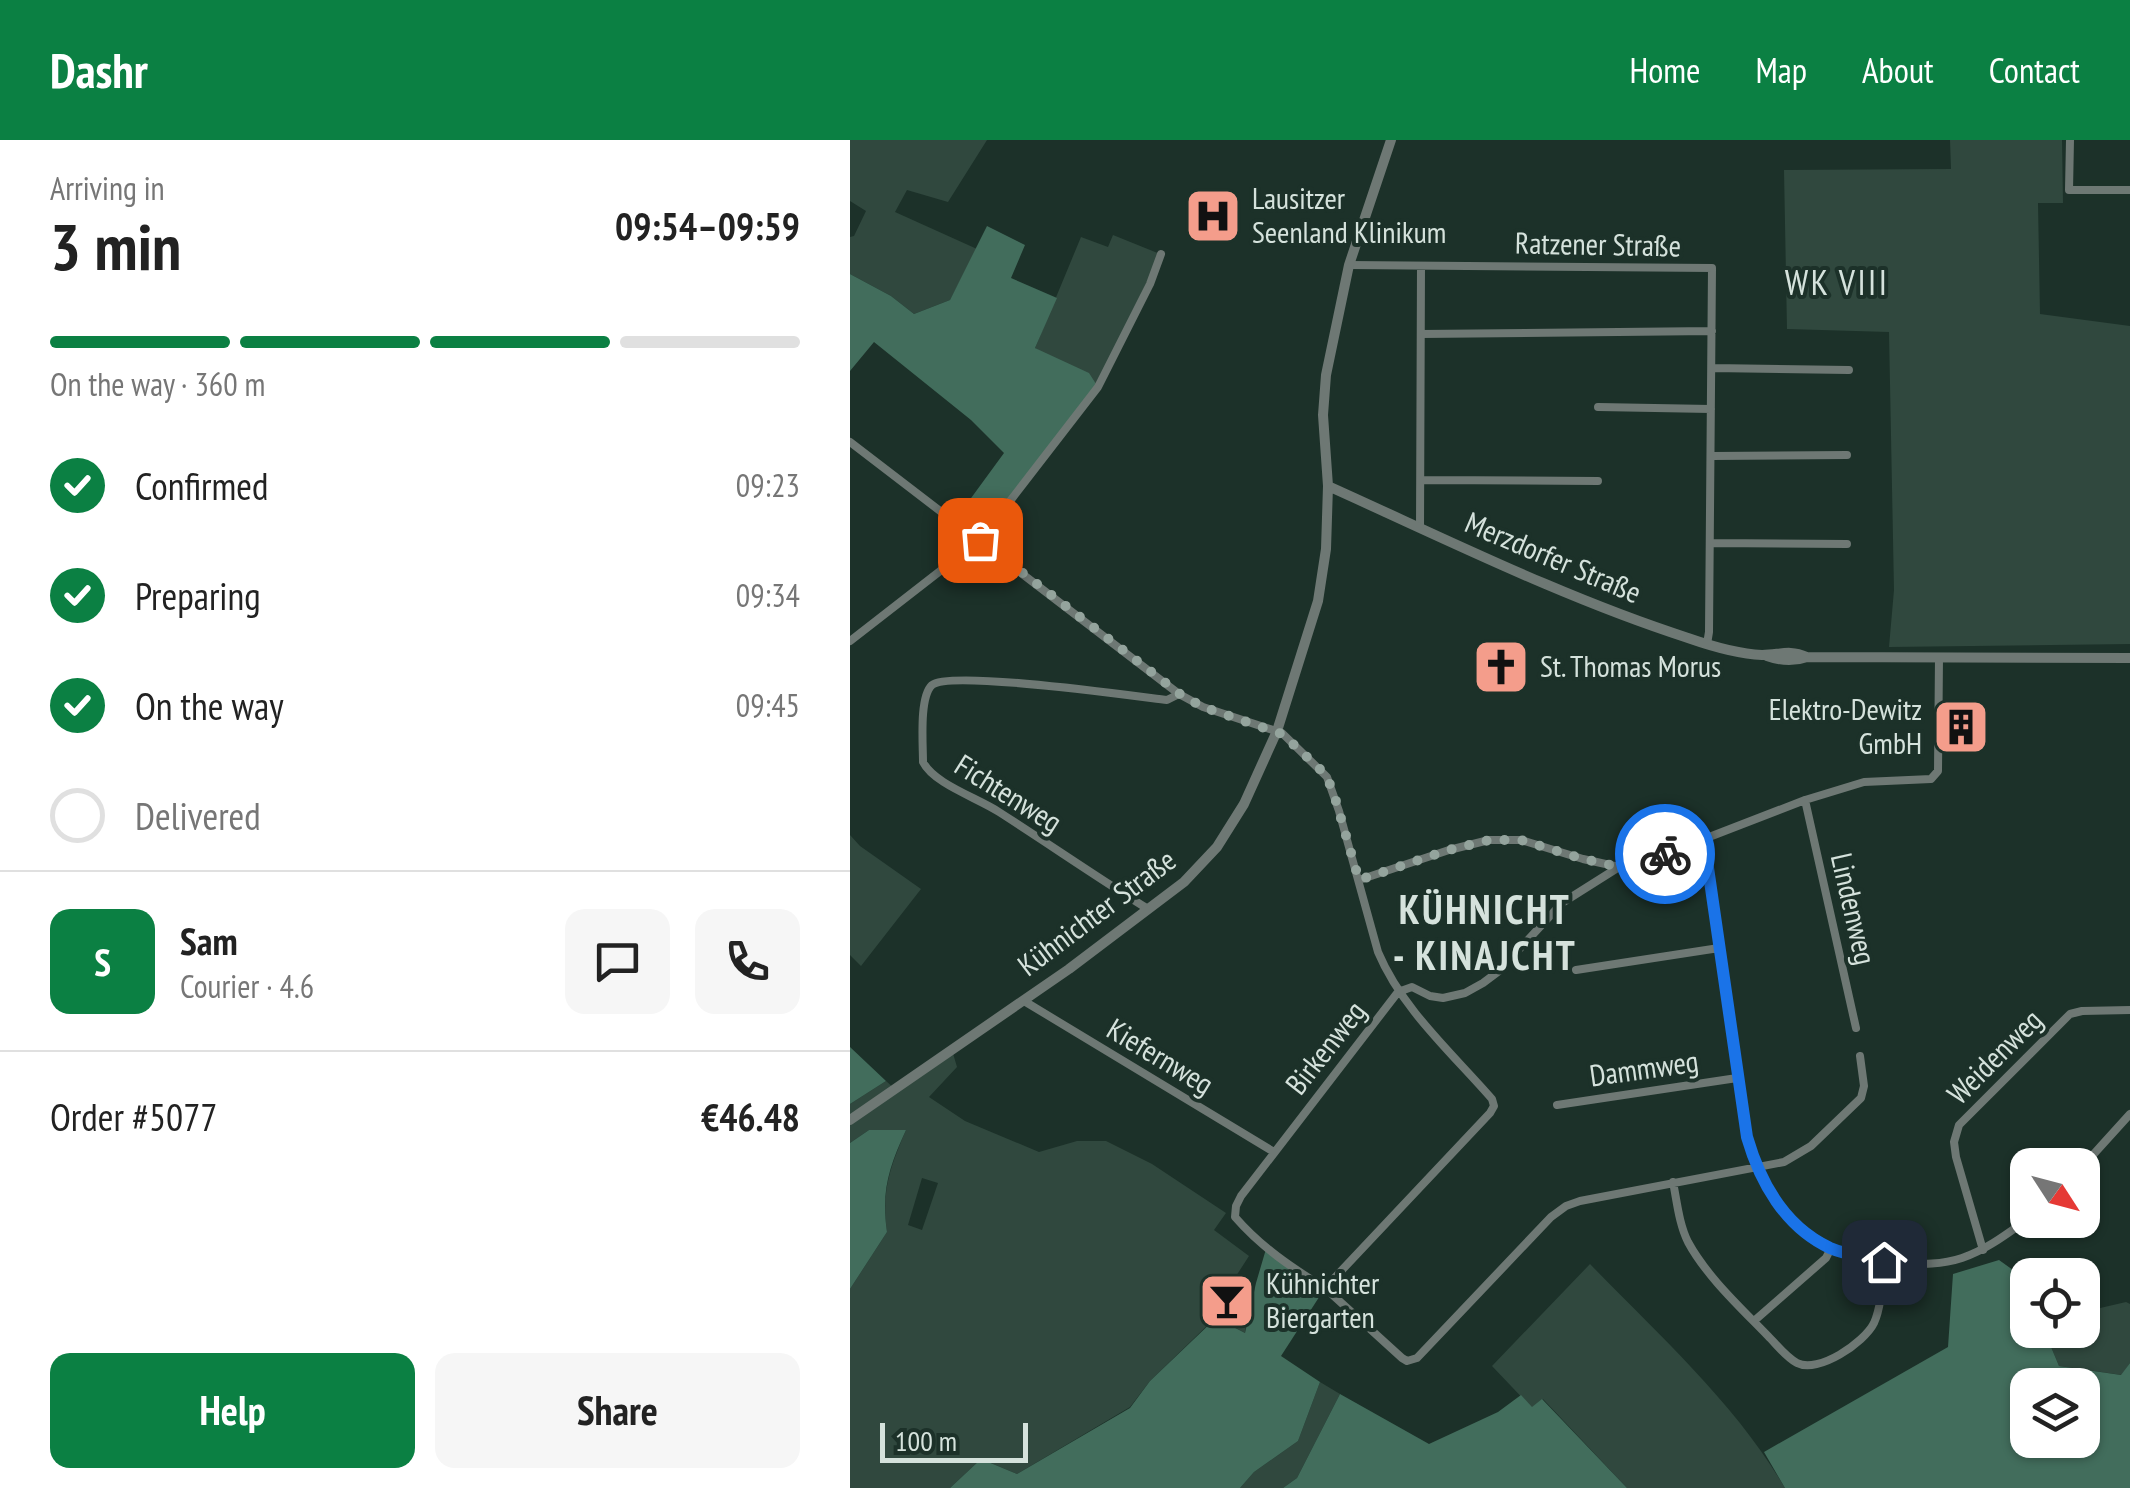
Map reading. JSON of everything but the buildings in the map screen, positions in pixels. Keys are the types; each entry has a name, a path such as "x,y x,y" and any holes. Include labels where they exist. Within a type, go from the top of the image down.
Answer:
{"street":[{"name":"Kühnichter Straße","path":"850,1120 1024,1001 1184,882 1218,847 1244,804 1277,731 1320,590 1328,486 1323,415 1326,375 1349,265 1391,140"},
{"path":"2070,140 2069,190 2130,190"},
{"path":"850,642 980,540 1098,387 1150,284 1160,254"},
{"name":"Ratzener Straße","path":"1349,265 1712,268 1707,644"},
{"path":"1420,528 1421,266"},
{"path":"1422,334 1712,331"},
{"path":"1712,368 1849,370"},
{"path":"1598,406 1711,409"},
{"path":"850,442 1180,694 1203,707 1277,731 1295,744 1327,778 1378,952 1398,992 1412,987 1443,998 1465,993 1499,971 1562,903 1620,867 1873,780 1926,780 1935,776 1939,657"},
{"path":"1712,456 1847,455"},
{"path":"1422,480 1598,481"},
{"name":"Merzdorfer Straße","path":"1328,486 1620,615 1707,644 1766,655 1796,652 1806,657 2130,658"},
{"path":"1710,542 1847,544"},
{"name":"Fichtenweg","path":"1148,909 927,769 923,762 924,704 932,686 952,681 1008,682 1166,700 1180,694"},
{"name":"Lindenweg","path":"1806,800 1856,1028"},
{"path":"1359,880 1490,840 1521,840 1620,867"},
{"path":"1704,840 1747,1137 1764,1186 1793,1221 1831,1248 1884,1262 1934,1264 1965,1258 2010,1231"},
{"path":"1591,861 1594,882"},
{"path":"1576,970 1719,948"},
{"name":"Birkenweg","path":"1325,1288 1494,1106 1398,992 1241,1196 1236,1217 1266,1248 1325,1288 1402,1358 1412,1361 1566,1206 1673,1182"},
{"name":"Kiefernweg","path":"1024,1001 1274,1152"},
{"name":"Weidenweg","path":"1982,1250 1956,1157 1954,1142 1959,1125 2070,1014 2130,1010"},
{"path":"1860,1056 1864,1086 1860,1098 1811,1146 1784,1162 1673,1182 1687,1239 1712,1274 1796,1363 1824,1363 1866,1335 1874,1323 1884,1262"},
{"name":"Dammweg","path":"1557,1105 1737,1078"},
{"path":"2099,1148 2130,1114"},
{"path":"1754,1321 1826,1258 1831,1248"}],"green space":[{"path":"850,140 987,140 948,202 907,190 895,212 977,249 950,300 914,314 891,296 850,274 850,237 866,211 850,201"},
{"path":"1950,140 2062,140 2063,203 2038,203 2040,314 2130,326 2130,644 1889,647 1894,590 1889,332 1787,329 1784,170 1951,169"},
{"path":"987,226 1025,245 1011,278 1057,298 1035,348 1089,373 1098,387 980,540 955,520 1004,453 971,420 874,342 850,371 850,274 891,296 914,314 950,300"},
{"path":"1113,235 1160,254 1098,387 1035,348 1081,237 1108,247"},
{"path":"850,835 921,889 861,966 850,955"},
{"path":"850,1047 886,1081 850,1104"},
{"path":"952,1050 957,1067 929,1097 965,1121 1039,1152 1077,1141 1106,1141 1152,1164 1226,1213 1214,1230 1249,1256 1218,1304 1246,1324 1245,1333 1216,1317 1150,1381 1130,1407 1017,1474 981,1459 950,1488 850,1488 850,1289 887,1232 888,1180 906,1130 869,1130 850,1143 850,1104 886,1081 896,1090","holes":["922,1178 938,1183 922,1230 908,1225"]},
{"path":"869,1130 906,1130 888,1180 887,1232 850,1289 850,1143"},
{"path":"1266,1249 1325,1288 1281,1356 1320,1382 1298,1441 1254,1472 1240,1488 950,1488 981,1459 1017,1474 1130,1408 1150,1381 1216,1318 1245,1333"},
{"path":"1999,1260 2010,1268 2010,1348 2052,1348 2059,1366 2073,1368 2010,1368 2010,1458 2100,1458 2100,1372 2121,1375 2130,1363 2130,1488 1785,1488 1764,1452 1948,1347 1953,1274"},
{"path":"1590,1264 1719,1398 1785,1488 1627,1488 1543,1399 1532,1408 1492,1366"},
{"path":"2130,1304 2130,1363 2122,1375 2100,1372 2100,1368 2059,1366 2052,1348 2100,1348 2100,1308"},
{"path":"1320,1382 1340,1394 1297,1478 1283,1488 1240,1488 1254,1472 1298,1441"},
{"path":"1340,1394 1429,1444 1498,1412 1521,1395 1532,1407 1542,1399 1627,1488 1283,1488 1297,1478"}],"way so far":[{"path":"980,540 1180,694 1203,707 1277,731 1295,744 1327,778 1359,880 1490,840 1521,840 1620,867 1665,854"}],"place":[{"name":"Lausitzer Seenland Klinikum","path":"1213,216"},
{"name":"St. Thomas Morus","path":"1501,667"},
{"name":"Elektro-Dewitz GmbH","path":"1961,727"},
{"name":"Kühnichter Biergarten","path":"1227,1301"}],"district":[{"name":"WK VIII","path":"1837,283"},
{"name":"KÜHNICHT - KINAJCHT","path":"1485,933"}],"route":[{"path":"1665,854 1704,840 1747,1137 1764,1186 1793,1221 1816,1239 1831,1248 1884,1262"}]}
